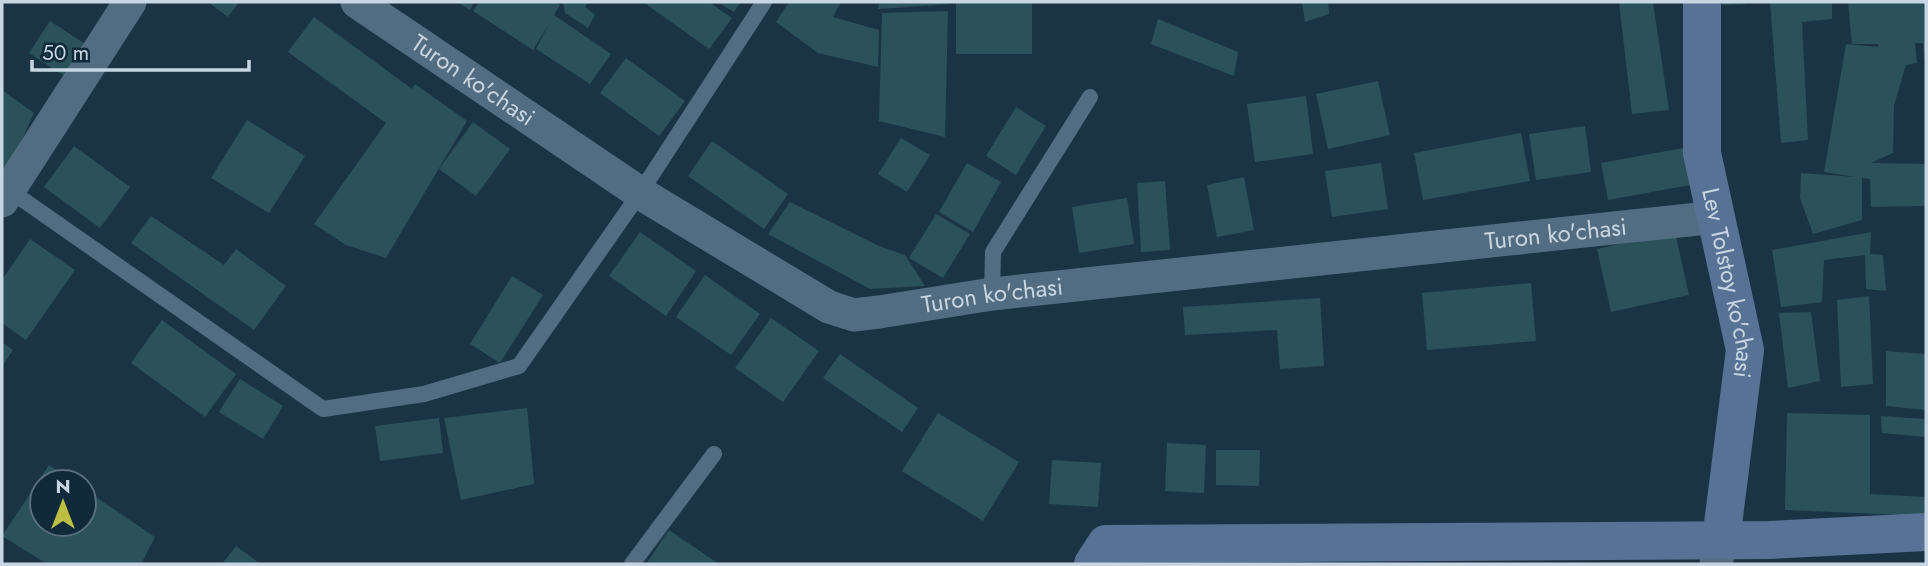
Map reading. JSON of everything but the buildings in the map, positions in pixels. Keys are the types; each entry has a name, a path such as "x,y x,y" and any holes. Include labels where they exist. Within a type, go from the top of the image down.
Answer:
{"street":[{"path":"6,196 130,2"},
{"name":"Turon ko'chasi","path":"357,2 640,193 829,306 854,315 992,293 1717,217"},
{"name":"Lev Tolstoy ko'chasi","path":"1702,2 1702,153 1745,350 1718,552"},
{"path":"1093,564 1106,544 1718,552 1770,540 1926,532"}],"lane":[{"path":"6,196 323,409 424,394 519,366 640,193 764,2"},
{"path":"992,293 993,252 1090,97"},
{"path":"632,564 714,454"}]}
